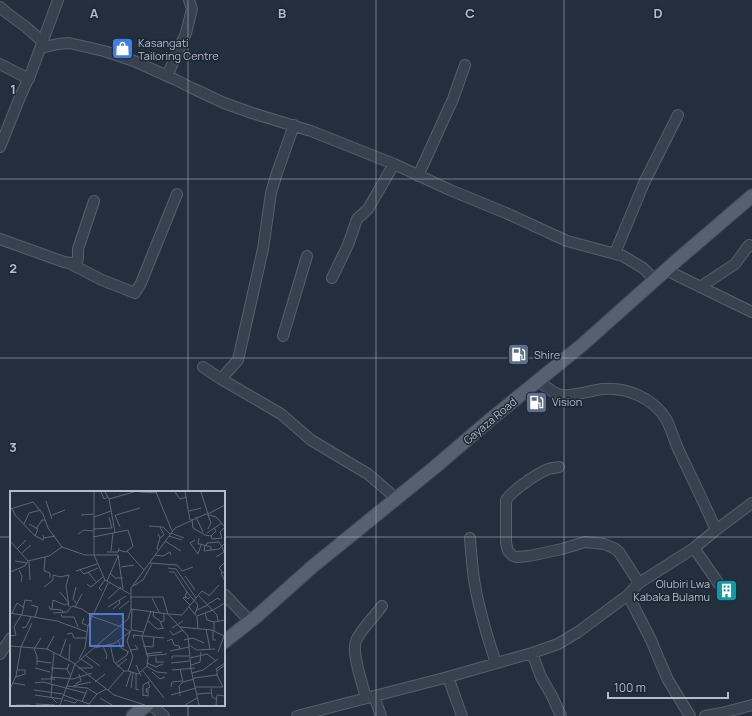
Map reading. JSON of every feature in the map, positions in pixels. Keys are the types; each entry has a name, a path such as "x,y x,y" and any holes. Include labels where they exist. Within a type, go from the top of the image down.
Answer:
{"main road":[{"name":"Gayaza Road","path":"225,641 582,345 752,196"},
{"path":"133,716 146,706"}],"street":[{"path":"0,147 29,79 58,0"},
{"path":"168,76 186,33 192,9 189,0"},
{"path":"0,7 26,27 42,45"},
{"path":"42,45 69,43 86,46 126,58 224,103 311,131 394,164 418,176 568,241 623,256 643,268 655,280"},
{"path":"0,64 29,79"},
{"path":"418,176 465,65"},
{"path":"615,253 644,183 678,115"},
{"path":"221,379 238,360 263,249 271,193 294,125"},
{"path":"332,278 348,245 357,219 368,209 394,164"},
{"path":"0,239 69,263 102,280 135,293 141,283 177,194"},
{"path":"69,263 77,262 78,249 94,201"},
{"path":"700,287 735,264 749,245 752,246"},
{"path":"283,336 307,256"},
{"path":"666,270 752,312"},
{"path":"203,367 281,414 311,440 368,474 397,499"},
{"path":"538,380 550,390 562,396 608,389 619,389 632,392 658,409 666,420 716,530"},
{"path":"559,467 546,470 533,478 506,500 506,543 511,549 510,554 520,557 562,549 585,542 604,544 619,552 639,583"},
{"path":"298,716 448,677 549,648 568,639 578,632 628,595 639,583 694,548 752,503"},
{"path":"470,538 475,586 482,617 496,663"},
{"path":"694,548 719,584"},
{"path":"225,595 250,621"},
{"path":"628,595 651,640 668,680 690,716"},
{"path":"381,716 370,697 356,659 354,646 361,633 382,606"},
{"path":"0,654 10,639"},
{"path":"532,653 541,677 561,716"},
{"path":"448,677 462,716"},
{"path":"705,716 752,705"},
{"path":"152,706 164,716"}],"place":[{"name":"Kasangati Tailoring Centre","path":"122,49"},
{"name":"Shire","path":"519,355"},
{"name":"Vision","path":"536,402"},
{"name":"Olubiri Lwa Kabaka Bulamu","path":"726,590"}]}
